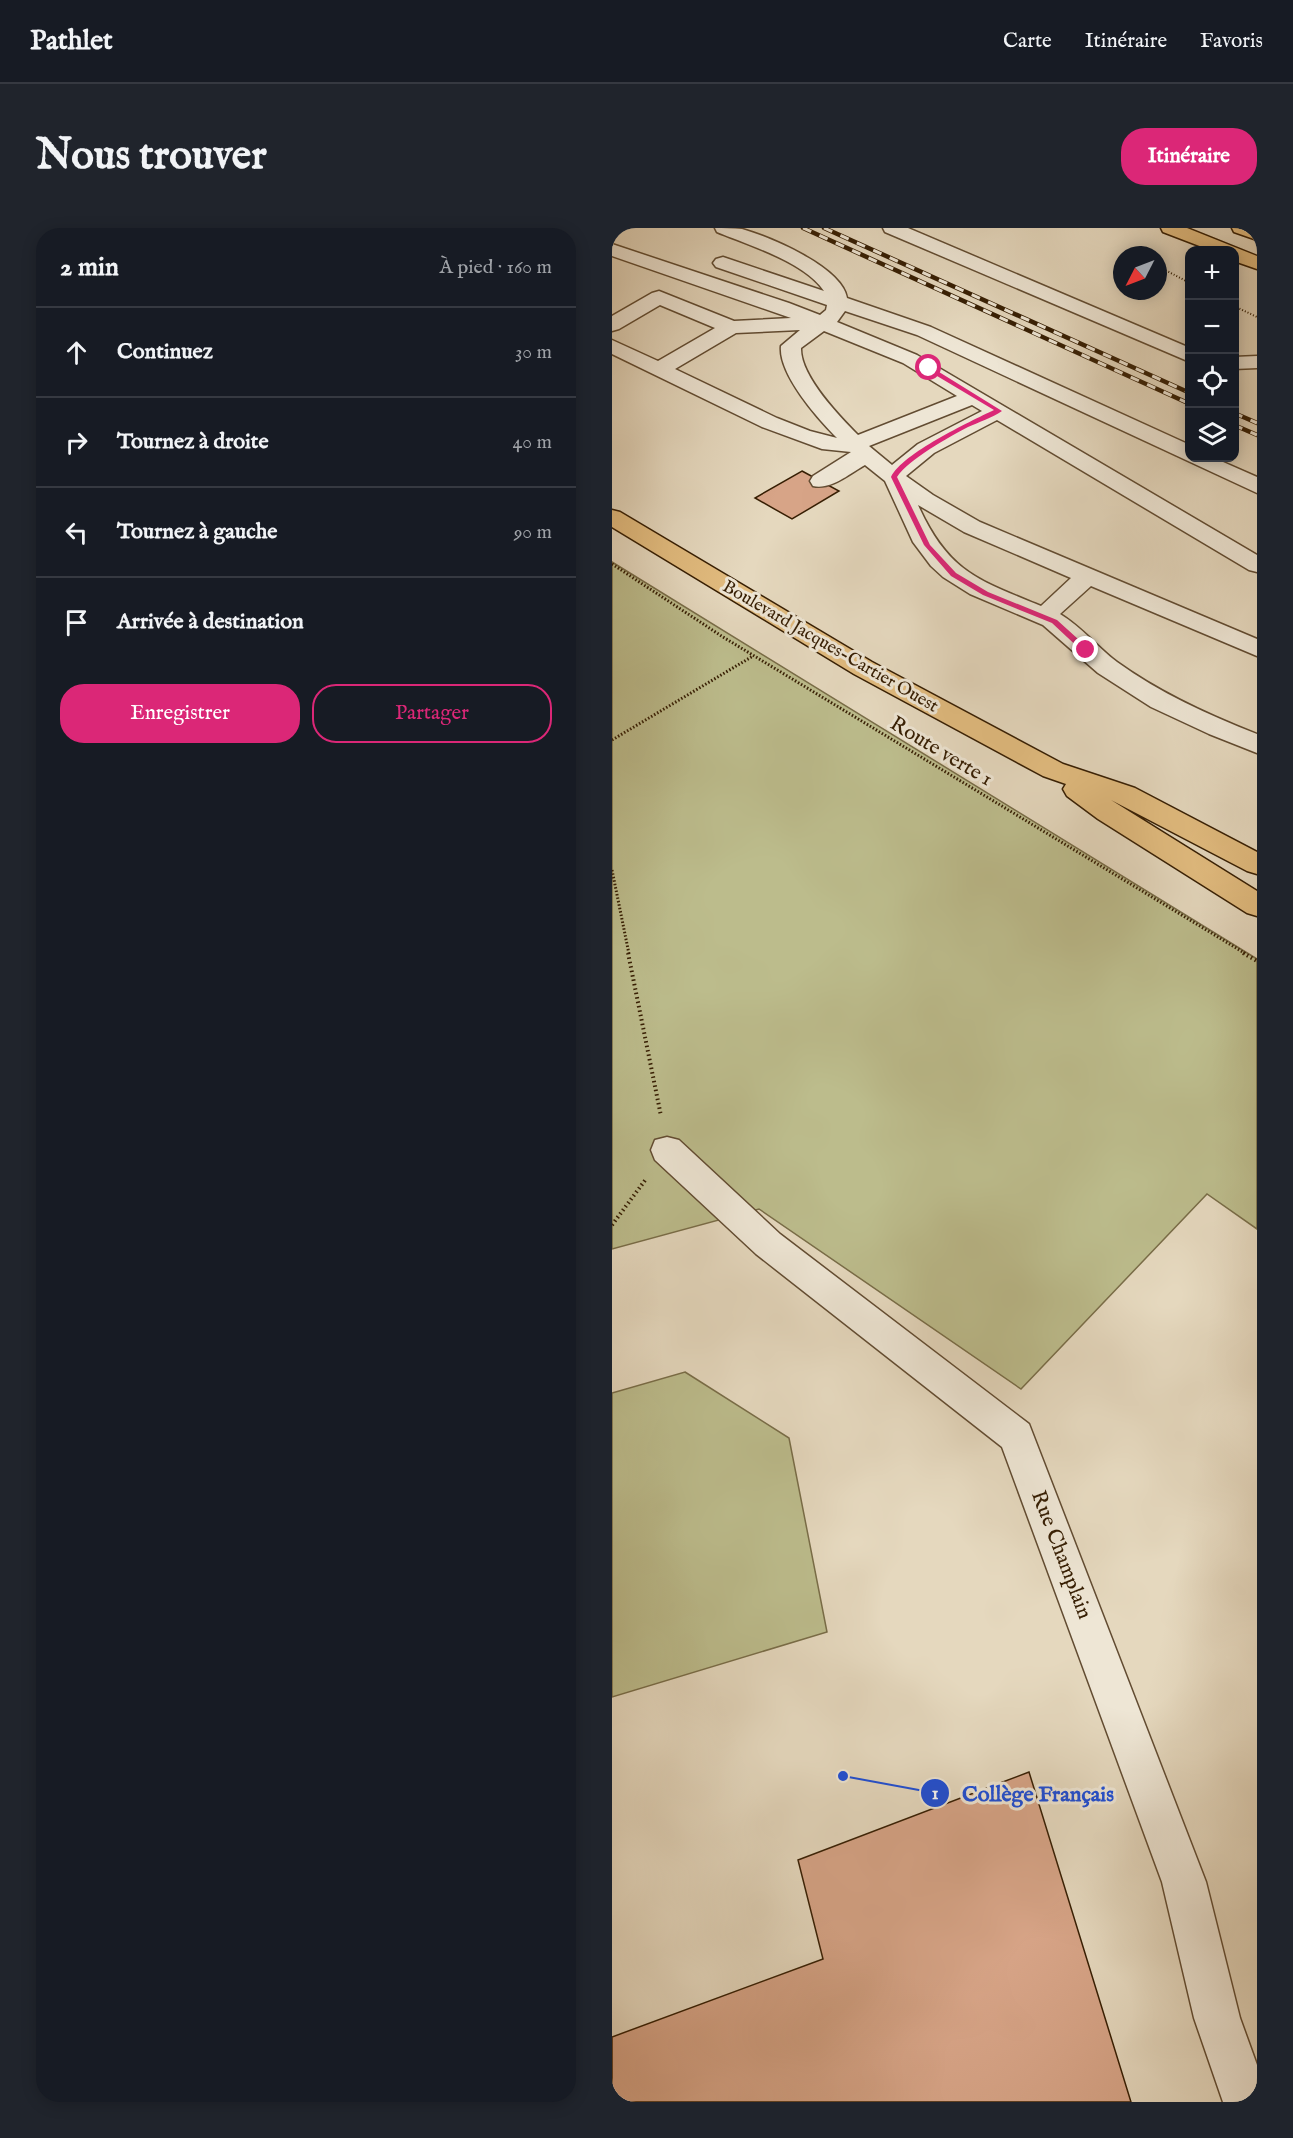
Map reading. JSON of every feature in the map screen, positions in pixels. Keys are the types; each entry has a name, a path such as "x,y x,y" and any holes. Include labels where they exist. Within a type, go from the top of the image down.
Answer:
{"main road":[{"path":"1170,228 1216,246"},
{"path":"1240,228 1257,234"},
{"path":"1239,256 1257,263"},
{"name":"Boulevard Jacques-Cartier Ouest","path":"612,517 863,668 1053,770 1125,795 1257,864"},
{"name":"Boulevard Jacques-Cartier Ouest","path":"1053,770 1108,812 1257,905"}],"street":[{"path":"724,228 809,266 831,284 838,300 835,312 791,346 791,360 816,400 861,449 894,477 963,523 1257,648"},
{"path":"892,228 1185,354"},
{"path":"612,250 823,322 910,359 1257,565"},
{"path":"700,256 838,300 924,331 1185,452"},
{"path":"612,325 659,297 731,327 823,322"},
{"path":"660,369 731,327"},
{"path":"612,346 630,364 660,369 786,429 836,447 861,449"},
{"path":"1239,363 1257,362"},
{"path":"821,481 861,449 975,396"},
{"path":"894,477 914,458 963,427 999,411"},
{"path":"1206,462 1257,486"},
{"path":"894,477 927,545 954,575 986,594 1054,621 1086,650 1131,683 1214,727 1257,744"},
{"path":"1044,616 1088,576"},
{"name":"Rue Champlain","path":"667,1150 768,1244 1016,1436 1184,1882 1217,2018 1246,2102"}],"path":[{"path":"1167,271 1185,280"},
{"path":"1239,308 1257,317"},
{"name":"Route verte 1","path":"612,564 753,656 1257,961"},
{"path":"612,740 753,656"},
{"path":"612,870 667,1150 612,1225"}],"green space":[{"path":"612,562 1257,959 1257,1229 1207,1194 1021,1389 759,1209 612,1249"},
{"path":"685,1372 789,1438 827,1632 612,1697 612,1393"}],"building":[{"path":"802,471 839,491 792,519 755,498"},
{"path":"1029,1772 1131,2102 612,2102 612,2037 823,1959 798,1860"}],"railway":[{"path":"803,228 1185,402"},
{"path":"824,228 1185,391"},
{"path":"1239,415 1257,423"},
{"path":"1239,427 1257,435"}],"place":[{"name":"Collège Français","path":"843,1776"}],"route":[{"path":"929,368 999,411 963,427 914,458 896,473 894,477 927,545 954,575 986,594 1054,621 1086,650"}]}
